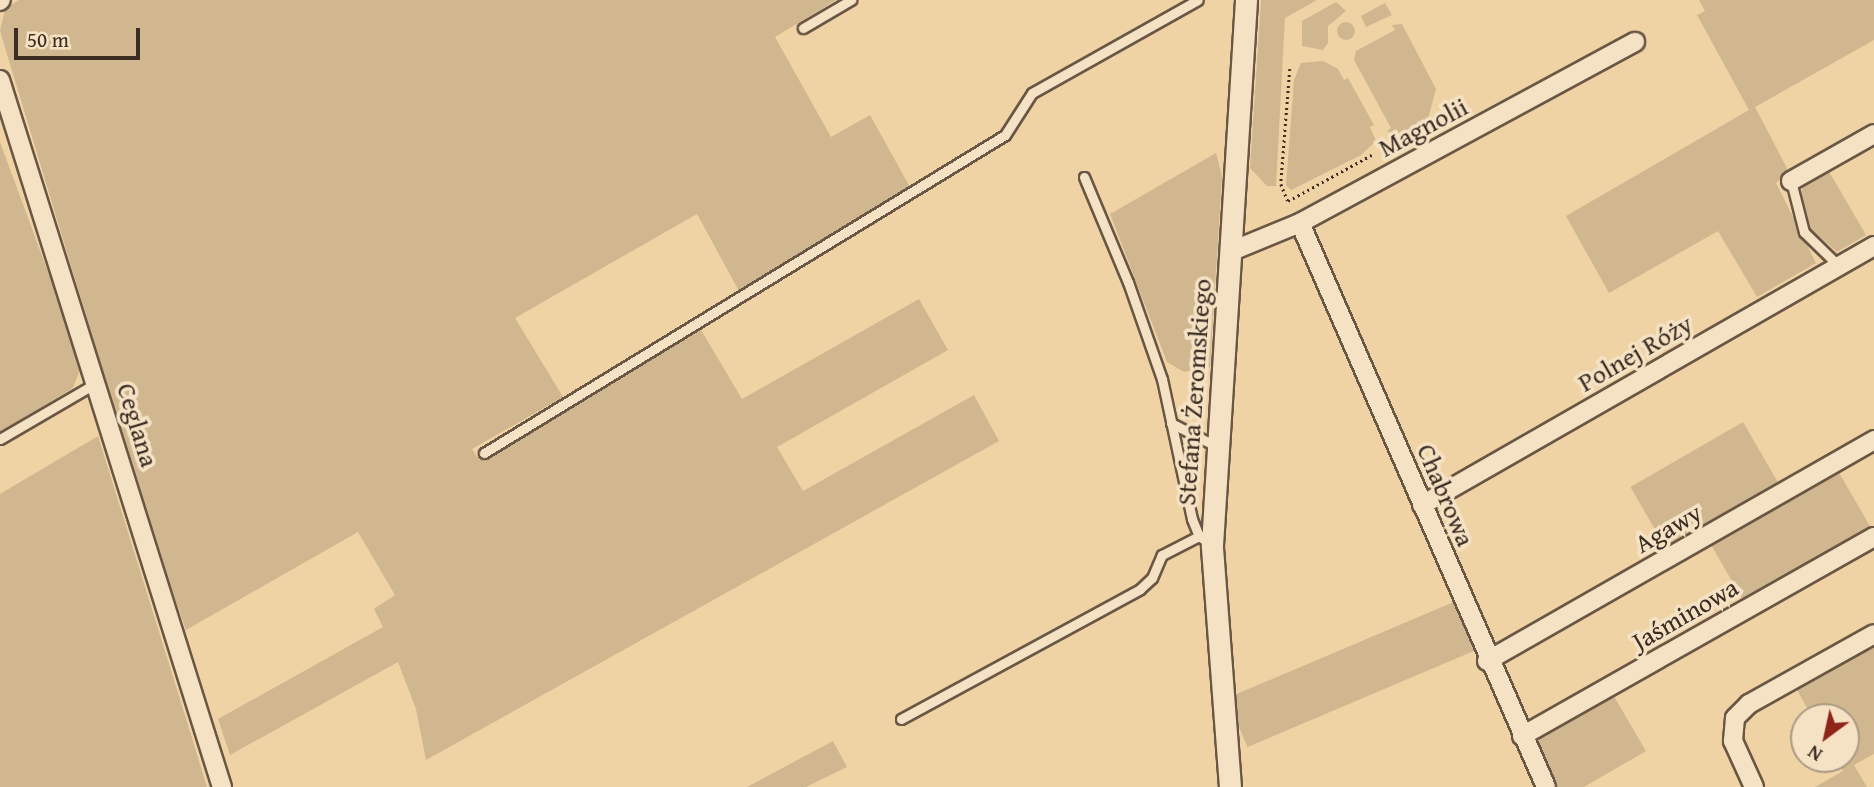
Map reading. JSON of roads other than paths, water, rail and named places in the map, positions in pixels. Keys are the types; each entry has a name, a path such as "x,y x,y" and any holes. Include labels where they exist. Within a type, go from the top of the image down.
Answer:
{"street":[{"name":"Stefana Żeromskiego","path":"1230,787 1205,541 1218,447 1246,0"},
{"name":"Magnolii","path":"1232,251 1300,223 1635,42"},
{"name":"Ceglana","path":"0,80 98,382 222,787"},
{"path":"1791,181 1874,134"},
{"name":"Chabrowa","path":"1300,223 1488,661 1546,787"},
{"name":"Polnej Róży","path":"1422,505 1874,246"},
{"name":"Agawy","path":"1488,661 1874,440"},
{"name":"Jaśminowa","path":"1522,736 1874,537"},
{"path":"1754,787 1733,741 1735,718 1749,704 1874,634"}],"lane":[{"path":"803,28 851,0"},
{"path":"484,453 1004,135 1032,93 1198,0"},
{"path":"901,719 1140,589 1152,578 1162,555 1205,541 1145,328 1084,177"},
{"path":"1791,181 1804,232 1839,266"},
{"path":"0,439 98,382"},
{"path":"1171,423 1218,447"}]}
